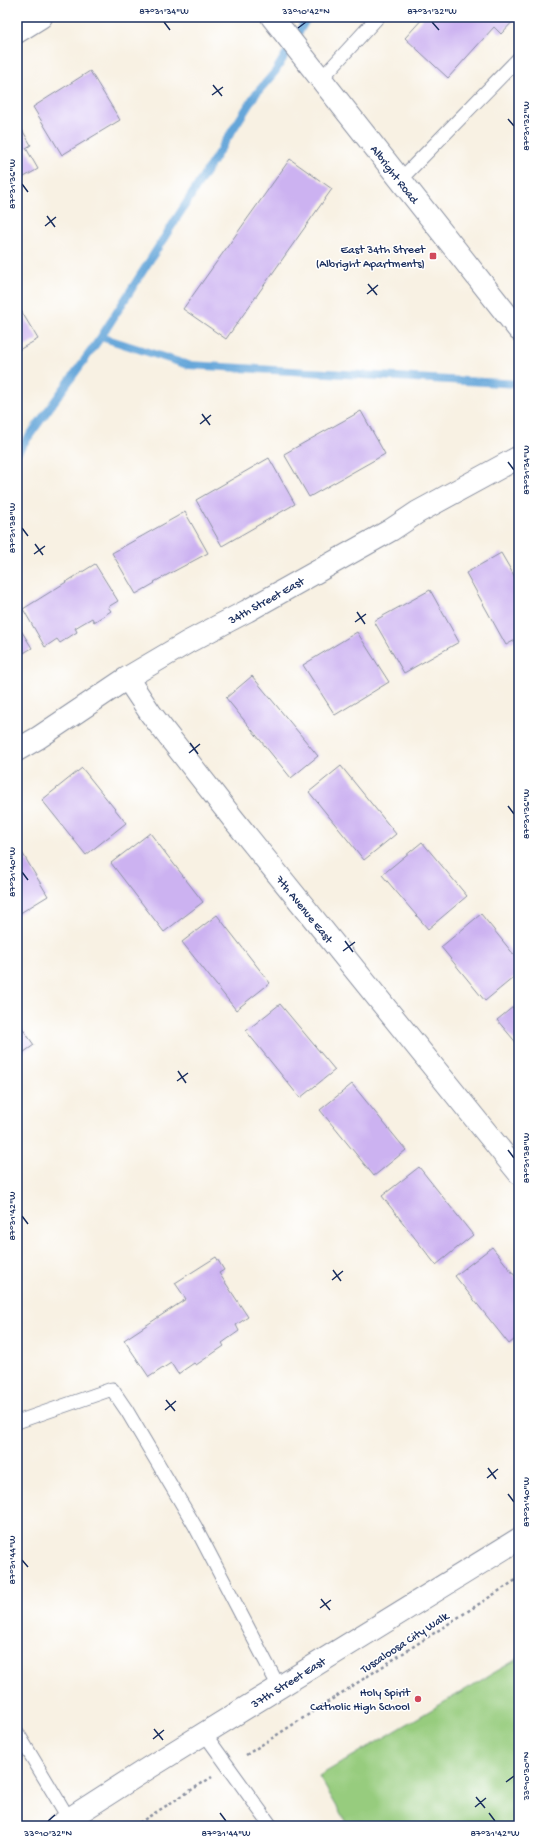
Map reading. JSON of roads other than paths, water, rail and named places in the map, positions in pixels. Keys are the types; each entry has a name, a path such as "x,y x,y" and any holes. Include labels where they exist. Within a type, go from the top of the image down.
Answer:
{"street":[{"path":"17,32 41,17"},
{"name":"Albright Road","path":"272,17 519,330"},
{"name":"34th Street East","path":"17,750 127,678 519,457"},
{"name":"7th Avenue East","path":"127,678 151,714 234,820 519,1173"},
{"name":"37th Street East","path":"64,1822 519,1539"}],"lane":[{"path":"317,73 378,17"},
{"path":"400,180 519,58"},
{"path":"17,1422 112,1389 127,1411 195,1526 278,1688"},
{"path":"17,1732 64,1822"},
{"path":"204,1734 271,1826"}],"waterway":[{"path":"17,453 101,337 255,95 275,72 308,17"},
{"path":"101,337 188,365 519,384"}],"place":[{"name":"East 34th Street (Albright Apartments)","path":"433,256"},
{"name":"Holy Spirit Catholic High School","path":"418,1699"}]}
